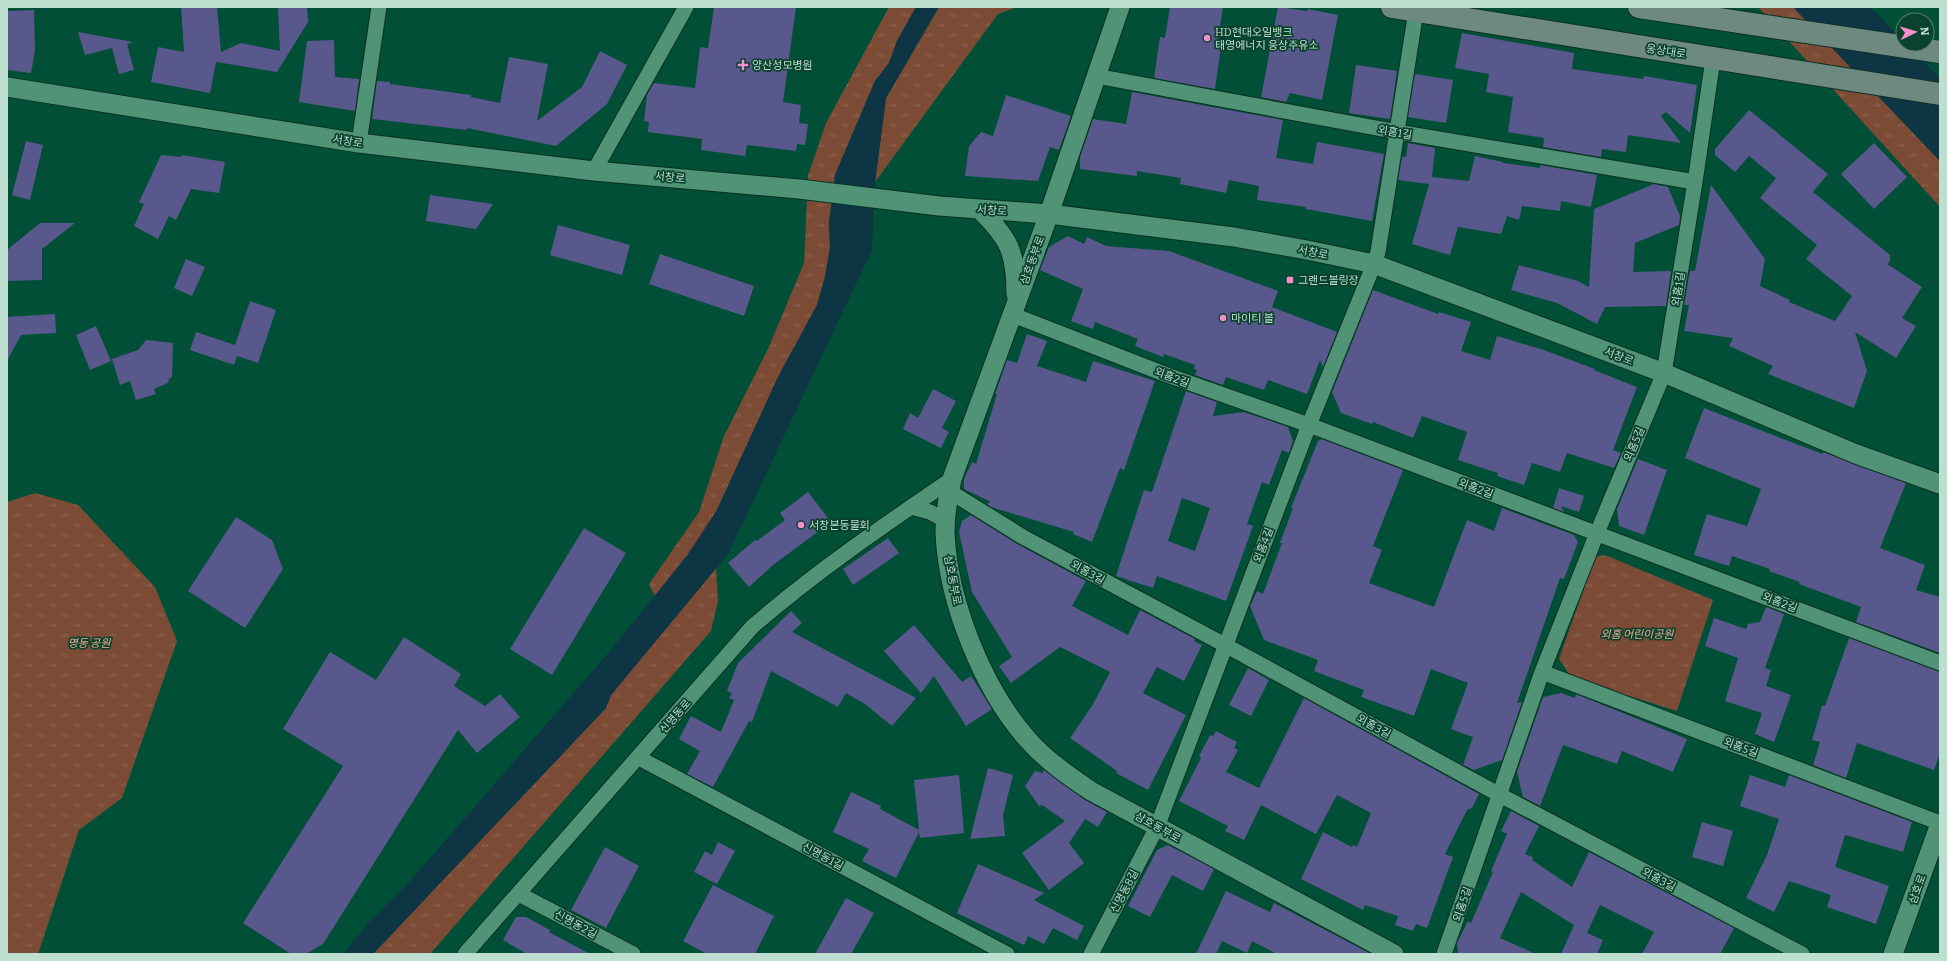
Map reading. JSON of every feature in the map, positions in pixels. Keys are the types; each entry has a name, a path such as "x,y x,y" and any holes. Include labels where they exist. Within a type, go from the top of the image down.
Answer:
{"main road":[{"name":"웅상대로","path":"1392,7 1940,94"},
{"path":"1639,7 1939,52"}],"street":[{"path":"359,143 378,7"},
{"path":"594,170 686,7"},
{"name":"삼호동부로","path":"1120,7 1048,214 951,484 945,533 950,570 959,611 973,650 986,678 1005,709 1029,741 1057,767 1091,791 1394,954"},
{"name":"외홈4길","path":"1157,827 1309,425 1378,252 1416,11"},
{"name":"외홈1길","path":"1664,373 1696,182 1713,59"},
{"name":"외홈1길","path":"1096,76 1398,132 1696,182"},
{"name":"서창로","path":"7,87 359,143 594,170 799,189 929,205 1048,214 1234,237 1374,264 1664,373 1856,454 1940,484"},
{"path":"980,209 999,228 1009,245 1014,262 1014,309"},
{"name":"외홈2길","path":"1014,309 1167,375 1309,425 1940,663"},
{"name":"외홈5길","path":"1444,954 1542,672 1597,533 1664,373"},
{"name":"신명동로","path":"465,954 752,627 793,591 858,543 911,507 951,484"},
{"name":"외홈3길","path":"951,484 1023,537 1500,795 1802,954"},
{"path":"911,507 930,512 946,521"},
{"name":"외홈5길","path":"1542,672 1940,823"},
{"name":"신명동1길","path":"638,758 1007,954"},
{"name":"삼호로","path":"1893,954 1940,823"},
{"name":"신명동8길","path":"1091,954 1157,827"},
{"name":"신명동2길","path":"519,894 633,954"}],"green space":[{"path":"889,7 916,7 897,41 889,63 875,81 835,175 829,222 830,248 825,277 817,305 778,377 717,510 699,540 655,596 649,584 699,512 724,436 768,349 804,263 808,176 826,123"},
{"path":"939,7 1017,7 998,14 875,182 886,98"},
{"path":"1758,7 1793,7 1940,161 1940,207"},
{"name":"명동 공원","path":"35,493 78,505 155,587 177,641 122,798 79,830 38,954 7,954 7,502"},
{"name":"외홈 어린이공원","path":"1605,555 1713,600 1677,711 1572,678 1559,659 1595,557"},
{"path":"716,568 718,601 711,631 430,954 373,954 606,708 611,695"}],"water":[{"path":"916,7 939,7 886,98 875,182 872,250 728,554 611,695 606,708 373,954 343,954 370,921 405,887 611,650 686,557 717,510 778,377 817,305 825,277 830,248 829,222 835,175 875,81 889,63 897,41"},
{"path":"1793,7 1870,7 1895,32 1895,52 1914,52 1940,78 1940,161"}],"building":[{"path":"181,7 217,7 221,52 241,43 280,51 278,7 307,7 308,22 277,72 216,62 210,93 151,82 158,47 184,52"},
{"name":"양산성모병원","path":"714,7 796,7 783,102 801,105 799,123 808,124 805,145 797,144 796,151 747,145 745,156 701,150 702,139 648,132 649,122 644,121 647,95 654,83 695,88 700,47 708,48"},
{"path":"1170,7 1223,7 1218,39 1222,40 1215,89 1154,78 1160,37 1165,38"},
{"path":"1278,7 1307,11 1308,9 1338,15 1322,100 1290,93 1286,102 1261,97"},
{"path":"34,10 35,51 31,73 7,70 7,11"},
{"path":"78,32 133,42 127,44 134,70 119,74 112,48 85,55"},
{"path":"1462,33 1574,53 1572,69 1643,79 1644,76 1697,85 1690,133 1666,112 1661,116 1681,143 1628,135 1626,152 1602,149 1601,157 1543,147 1544,138 1508,132 1513,97 1486,92 1489,74 1455,68"},
{"path":"334,40 335,77 359,79 355,111 299,102 307,41"},
{"path":"600,51 627,65 607,104 556,146 467,128 467,130 372,119 377,81 471,95 471,97 500,103 509,57 548,64 537,121 582,87"},
{"path":"1356,65 1397,71 1390,119 1349,113"},
{"path":"1415,74 1453,80 1446,123 1408,117"},
{"path":"1132,92 1283,120 1276,158 1313,164 1317,142 1384,154 1372,221 1306,209 1306,207 1257,200 1259,186 1229,180 1226,193 1180,184 1181,178 1137,171 1137,176 1080,169 1080,157 1093,119 1126,124"},
{"path":"1006,95 1071,116 1059,150 1050,147 1038,181 965,176 969,146 981,132 993,136"},
{"path":"1749,110 1828,174 1813,192 1890,255 1890,261 1887,264 1922,287 1902,318 1916,326 1896,358 1855,332 1867,371 1854,408 1768,374 1773,366 1729,346 1733,338 1684,331 1689,305 1684,305 1690,271 1695,271 1711,185 1765,259 1760,286 1790,300 1789,302 1835,321 1852,296 1806,259 1817,245 1760,198 1776,178 1749,156 1735,172 1715,155 1715,149"},
{"path":"26,141 43,145 30,200 12,195"},
{"path":"1408,143 1435,148 1432,177 1469,181 1475,156 1503,163 1540,168 1540,165 1597,175 1591,207 1561,201 1560,211 1522,206 1519,220 1507,216 1501,234 1458,227 1450,255 1412,244 1429,184 1398,180 1402,157 1406,157"},
{"path":"1874,143 1907,177 1874,209 1841,174"},
{"path":"161,155 181,157 182,155 225,162 219,193 191,189 176,220 169,216 158,239 134,226 144,204 139,202"},
{"path":"1654,184 1668,187 1680,216 1679,225 1635,243 1633,272 1671,271 1666,306 1605,307 1597,324 1557,303 1511,290 1519,265 1578,281 1589,287 1594,209"},
{"path":"430,195 493,204 476,229 426,221"},
{"path":"40,223 75,223 42,249 42,280 7,281 7,250"},
{"path":"558,225 630,245 622,275 550,255"},
{"name":"마이티 볼","path":"1068,236 1084,244 1087,237 1106,246 1169,251 1278,291 1272,307 1337,332 1323,367 1320,360 1307,394 1268,380 1264,390 1226,377 1223,385 1195,375 1197,370 1194,369 1195,365 1164,354 1163,357 1135,346 1138,339 1095,322 1093,329 1071,321 1083,289 1040,270 1049,247"},
{"path":"660,254 754,286 744,316 649,284"},
{"path":"186,259 205,267 192,296 174,288"},
{"path":"1373,290 1438,314 1439,312 1471,322 1461,351 1490,360 1497,336 1544,350 1637,387 1613,450 1621,453 1614,468 1567,453 1560,472 1532,463 1524,485 1497,476 1498,473 1458,460 1467,432 1422,416 1413,438 1373,422 1372,424 1341,413 1332,392"},
{"path":"250,301 276,310 258,363 237,356 234,365 190,350 196,332 235,345"},
{"path":"55,314 56,333 21,335 7,361 7,317"},
{"path":"96,326 111,361 90,370 76,335"},
{"path":"1027,334 1047,341 1037,366 1086,382 1093,361 1155,381 1124,470 1120,468 1092,542 1073,534 1074,532 991,507 987,504 991,502 964,489 964,479 972,462 976,464 997,394 995,394 1007,360 1017,363"},
{"path":"146,340 173,343 172,377 169,379 168,383 154,389 156,394 136,400 130,381 120,385 112,359 138,350"},
{"path":"933,389 956,401 942,428 949,432 941,448 903,429 910,413 918,418"},
{"path":"1186,391 1217,402 1213,416 1244,412 1288,427 1293,441 1289,453 1282,450 1269,485 1262,482 1247,524 1253,526 1226,601 1157,576 1153,588 1116,576 1144,490 1152,492","holes":["1182,498 1210,508 1195,551 1168,541"]},
{"path":"1704,408 1823,454 1823,452 1906,483 1880,548 1925,565 1916,590 1940,597 1940,653 1856,622 1861,607 1799,584 1800,582 1769,571 1770,569 1732,556 1729,566 1694,555 1707,514 1747,526 1761,489 1685,458"},
{"path":"1322,439 1403,470 1373,546 1382,550 1369,583 1434,607 1467,520 1494,531 1502,508 1574,535 1578,542 1564,579 1560,578 1517,703 1522,702 1502,760 1474,770 1463,765 1473,737 1451,729 1468,683 1431,669 1414,716 1361,697 1364,690 1314,671 1318,660 1264,640 1250,606 1257,591 1263,594 1282,543 1280,543 1293,508 1291,508 1318,441"},
{"path":"1638,459 1667,470 1644,535 1619,526 1617,509"},
{"path":"1559,488 1584,496 1579,512 1561,506 1564,512 1553,508"},
{"path":"808,492 831,522 773,565 749,587 728,563 755,540 757,541 785,520 780,513"},
{"path":"971,515 1019,545 1086,581 1072,606 1128,635 1140,610 1195,639 1194,641 1202,645 1184,681 1157,667 1143,693 1186,715 1148,790 1116,773 1117,771 1070,738 1092,706 1110,672 1060,647 1011,683 999,666 1012,657 972,592 959,532 962,521"},
{"path":"236,517 272,540 283,569 245,628 188,591"},
{"path":"584,528 626,553 552,675 510,649"},
{"path":"888,538 899,553 853,585 843,569"},
{"path":"1766,607 1784,614 1765,668 1771,670 1766,686 1791,695 1774,742 1755,734 1762,713 1725,701 1738,658 1705,646 1714,618 1746,629 1748,624 1760,622"},
{"path":"791,611 802,623 792,632 916,698 892,726 865,704 846,693 838,707 771,671 752,722 749,721 713,787 687,774 700,751 679,739 691,716 721,732 734,700 729,698 732,693 727,691 738,663"},
{"path":"914,625 962,682 971,676 992,709 966,726 934,676 921,693 884,651"},
{"path":"404,637 461,674 454,686 485,706 500,694 520,717 477,753 458,730 323,944 306,954 291,954 243,923 343,766 283,729 330,652 376,680"},
{"path":"1849,638 1940,672 1940,753 1934,770 1857,743 1846,778 1813,765 1820,742 1812,740 1822,706 1825,706"},
{"path":"1248,668 1269,680 1251,716 1229,705"},
{"path":"1561,693 1575,698 1576,694 1687,739 1673,772 1622,751 1617,764 1563,745 1540,806 1523,797 1517,772 1543,697"},
{"path":"1304,698 1479,794 1472,808 1467,810 1445,854 1453,857 1427,928 1416,924 1413,931 1395,925 1398,916 1365,905 1363,910 1301,879 1323,832 1352,847 1353,845 1357,847 1371,813 1337,795 1316,834 1261,805 1244,840 1225,831 1228,826 1179,801 1201,758 1199,756 1210,735 1213,736 1216,731 1237,742 1234,748 1238,750 1226,772 1259,788"},
{"path":"988,768 1013,775 1003,815 1005,836 970,839"},
{"path":"1044,770 1085,800 1107,812 1098,827 1085,819 1069,843 1084,863 1049,890 1022,853 1065,821 1042,805 1039,806 1025,786 1035,771 1042,773"},
{"path":"959,775 964,833 920,838 919,832 896,878 862,861 869,849 833,832 851,792 881,806 880,809 919,830 914,780"},
{"path":"1750,775 1785,787 1789,775 1912,822 1903,852 1845,835 1835,867 1889,886 1876,924 1827,907 1831,895 1789,881 1774,912 1746,898 1767,855 1779,819 1740,806"},
{"path":"1511,811 1539,826 1525,854 1533,857 1532,860 1572,887 1589,852 1734,928 1720,954 1642,954 1654,932 1600,905 1587,933 1603,940 1597,954 1561,954 1574,925 1521,892 1500,938 1536,954 1458,954 1457,943 1468,921 1471,923 1493,872 1491,871 1507,834 1501,831"},
{"path":"1702,822 1733,831 1723,866 1692,857"},
{"path":"718,842 735,851 717,884 694,872 705,851 712,855"},
{"path":"1168,845 1214,869 1203,891 1172,875 1150,917 1128,906 1157,850"},
{"path":"605,847 639,866 606,928 571,910"},
{"path":"978,864 1044,893 1034,900 1084,926 1077,940 1053,928 1044,944 1028,936 1024,945 957,913"},
{"path":"713,885 774,916 755,954 707,954 683,941"},
{"path":"1226,891 1270,912 1274,903 1371,954 1277,954 1252,941 1247,953 1222,941 1216,954 1196,954"},
{"path":"846,898 874,913 851,954 815,954"},
{"path":"516,917 526,917 550,930 549,932 590,954 527,954 503,940"}],"place":[{"name":"HD현대오일뱅크 태영에너지 웅상주유소","path":"1207,38"},
{"name":"양산성모병원","path":"743,65"},
{"name":"그랜드볼링장","path":"1290,280"},
{"name":"마이티 볼","path":"1223,318"},
{"name":"서창본동물회","path":"801,525"}]}
